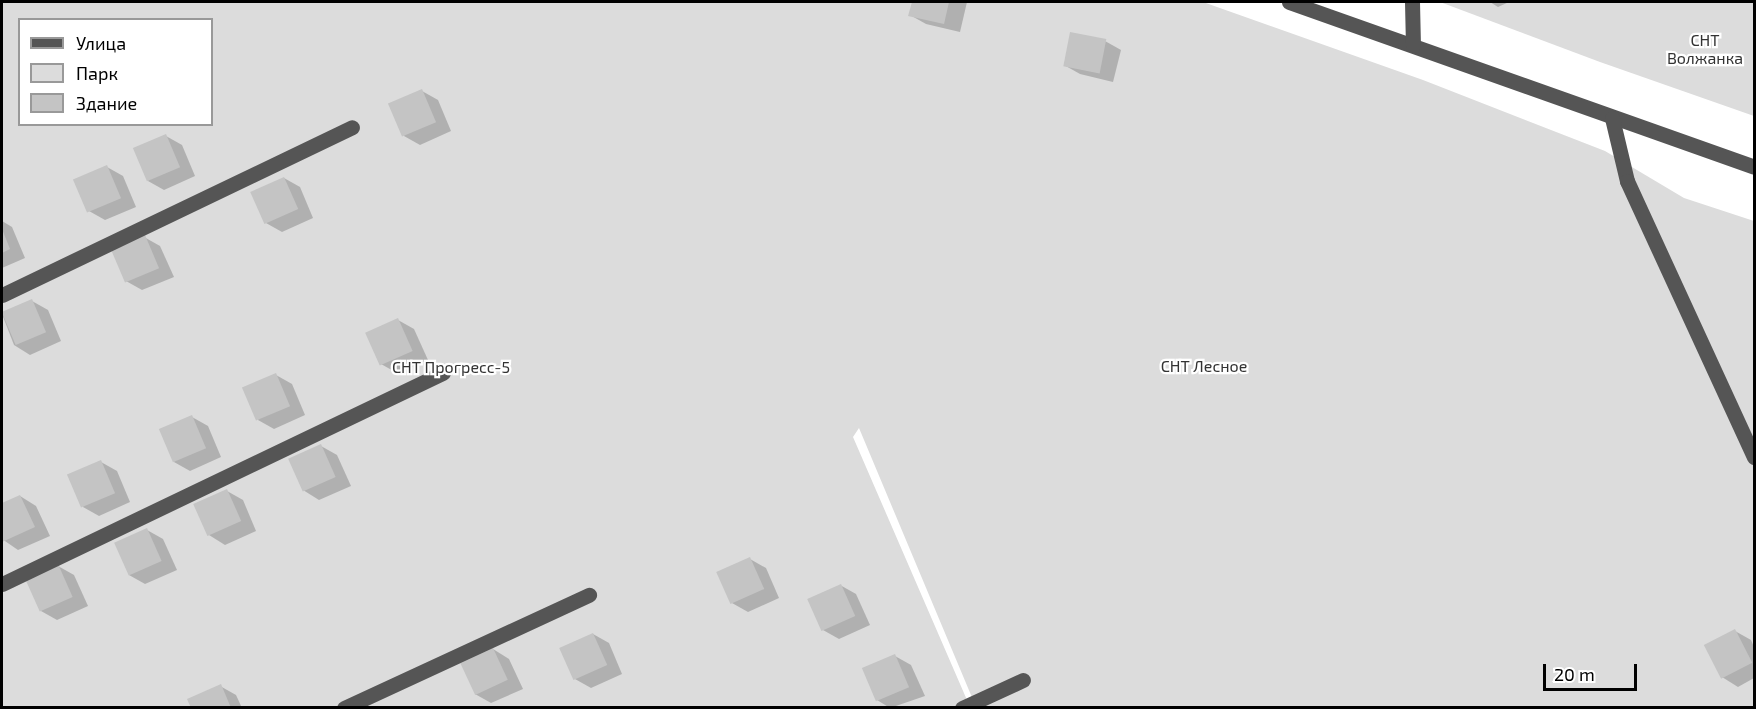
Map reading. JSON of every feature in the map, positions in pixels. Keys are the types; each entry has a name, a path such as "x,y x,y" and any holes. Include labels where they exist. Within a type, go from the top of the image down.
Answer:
{"street":[{"path":"1289,2 1755,167"},
{"path":"1412,2 1413,45"},
{"path":"1612,118 1627,181 1755,457"},
{"path":"2,295 352,127"},
{"path":"2,584 443,373"},
{"path":"344,708 589,594"},
{"path":"962,708 1023,680"}],"green space":[{"path":"2,2 1203,2 1423,80 1605,151 1684,198 1754,221 1754,707 976,707 859,428 853,437 970,707 2,707"},
{"name":"СНТ Волжанка","path":"1440,2 1754,2 1754,116 1600,62"}],"building":[{"path":"912,2 949,2 944,24 908,16"},
{"path":"1070,32 1106,39 1100,73 1063,66"},
{"path":"422,89 436,122 402,137 388,103"},
{"path":"166,134 180,167 147,181 133,148"},
{"path":"107,165 121,198 87,213 73,179"},
{"path":"284,177 298,209 264,224 250,192"},
{"path":"2,229 10,249 2,253"},
{"path":"145,235 159,268 125,283 111,249"},
{"path":"32,299 46,332 16,345 2,312"},
{"path":"398,318 413,351 380,366 365,333"},
{"path":"276,373 290,406 256,421 242,387"},
{"path":"192,415 206,448 173,462 159,429"},
{"path":"321,444 336,477 303,492 288,459"},
{"path":"101,460 115,493 81,508 67,474"},
{"path":"227,489 241,521 207,536 193,504"},
{"path":"20,495 35,527 2,542 2,503"},
{"path":"147,528 162,561 129,576 114,543"},
{"path":"750,557 764,589 730,604 716,572"},
{"path":"58,564 73,597 40,612 25,579"},
{"path":"841,584 855,616 821,631 807,599"},
{"path":"1735,629 1752,663 1721,679 1704,645"},
{"path":"593,633 607,665 573,680 559,648"},
{"path":"493,648 508,680 475,695 460,663"},
{"path":"895,654 909,687 876,701 862,668"},
{"path":"221,684 231,708 191,708 187,699"}],"park label":[{"name":"СНТ Лесное","path":"1204,366"},
{"name":"СНТ Прогресс-5","path":"451,367"}]}
